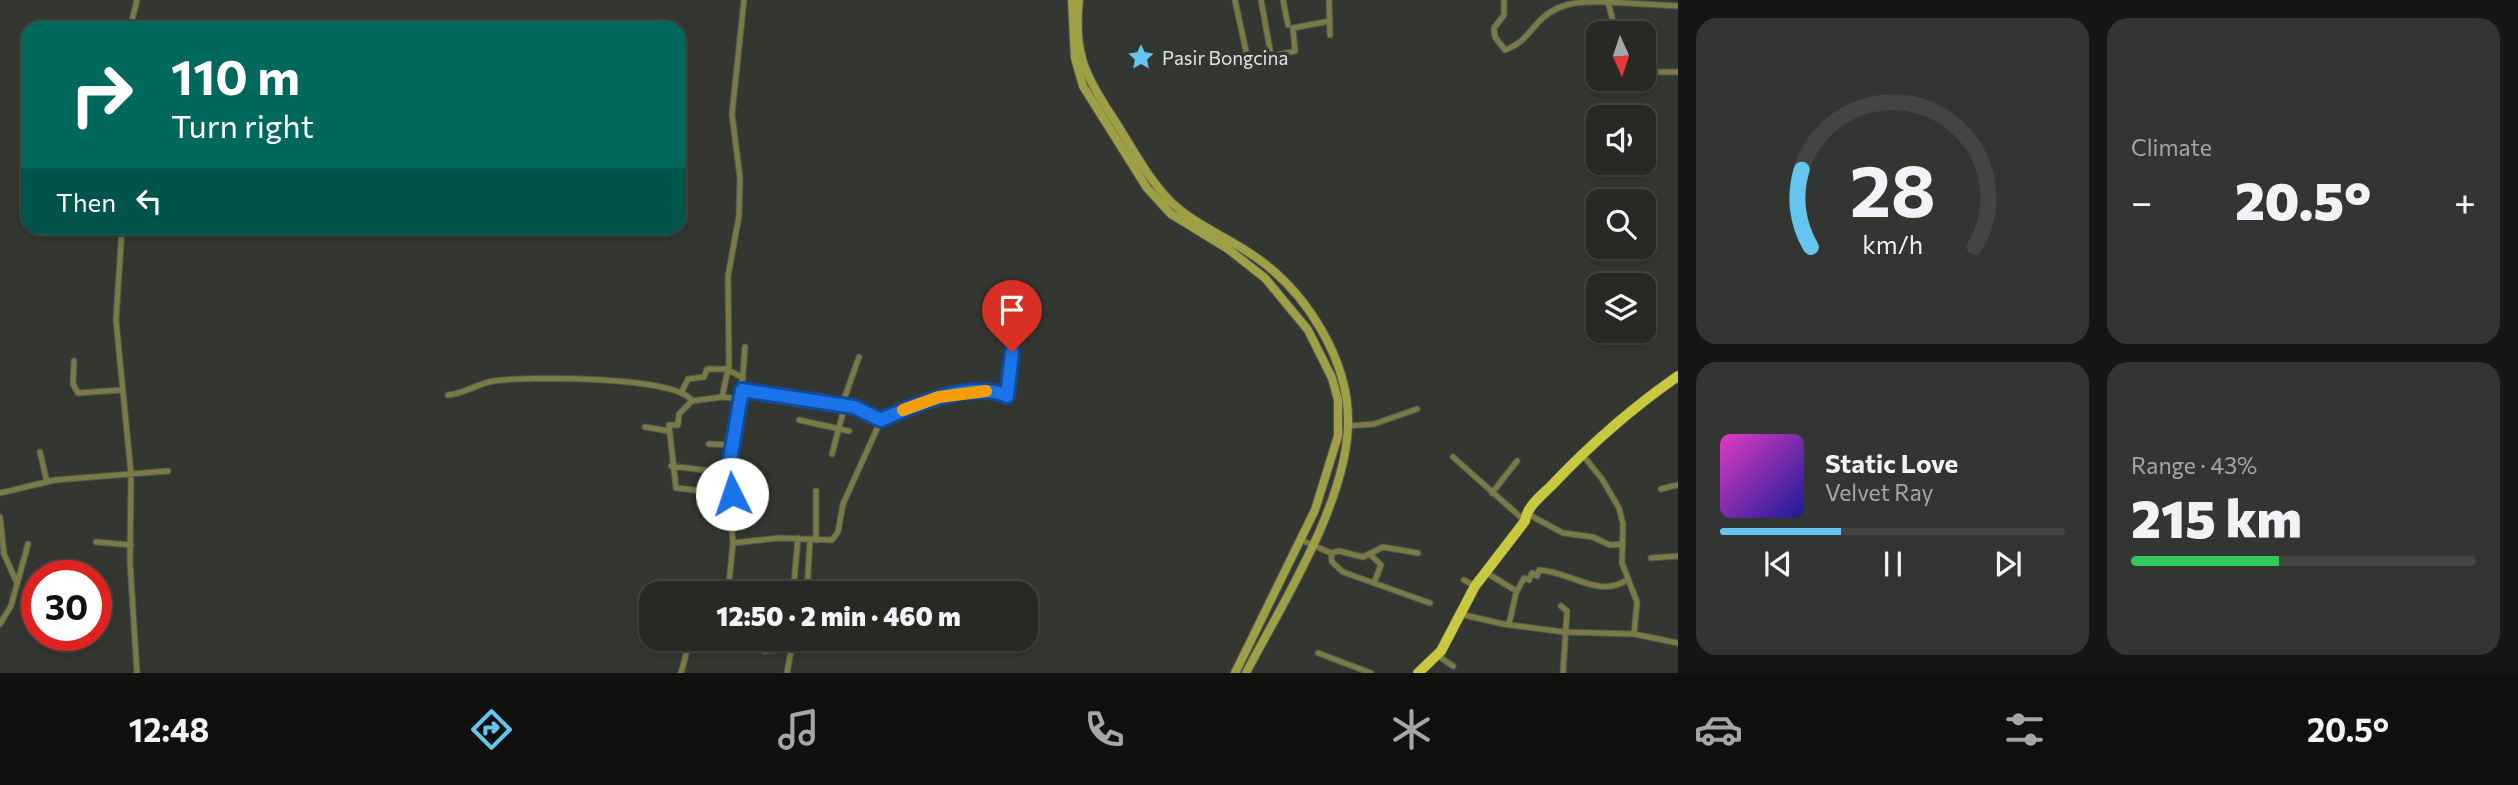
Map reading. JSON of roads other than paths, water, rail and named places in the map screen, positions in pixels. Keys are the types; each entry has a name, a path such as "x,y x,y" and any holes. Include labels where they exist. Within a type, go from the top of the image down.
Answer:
{"highway":[{"path":"1418,673 1437,656 1475,586 1525,517 1581,453 1622,417 1678,376"}],"main road":[{"path":"1072,0 1075,58 1083,86 1147,188 1171,214 1228,249 1265,278 1308,330 1325,361 1338,400 1338,436 1330,467 1301,540 1235,673"},
{"path":"1079,0 1078,34 1088,81 1142,168 1171,202 1255,257 1289,287 1323,334 1336,359 1345,393 1348,426 1338,479 1312,546 1246,673"}],"street":[{"path":"132,21 137,0"},
{"path":"722,397 727,369 728,276 735,246 740,178 732,114 744,0"},
{"path":"1235,0 1248,59 1295,51 1293,28 1330,21"},
{"path":"1261,0 1272,55"},
{"path":"1287,24 1283,1 1291,0"},
{"path":"1329,0 1330,35"},
{"path":"1504,0 1504,15 1494,28 1495,37 1505,50 1521,43 1539,22 1558,6 1595,1 1676,4"},
{"path":"1608,2 1613,21"},
{"path":"1656,71 1678,72"},
{"path":"122,235 116,320 131,474 131,545 137,673"},
{"path":"728,581 733,543 732,494 728,473 741,400 745,347"},
{"path":"733,543 798,538 832,540 838,533 843,504 881,420 939,397 988,390 1007,396 1012,352"},
{"path":"832,454 843,405 859,356"},
{"path":"74,361 73,384 78,393 121,390"},
{"path":"681,391 688,379 704,377 707,369 727,369 743,379"},
{"path":"448,395 492,381 512,379 613,379 681,391 692,401"},
{"path":"742,390 843,405 872,414 881,420"},
{"path":"732,494 677,490 671,466 669,425 678,425 678,414 692,401 722,397 741,400"},
{"path":"1348,426 1374,424 1417,410"},
{"path":"799,420 849,431"},
{"path":"645,427 669,430"},
{"path":"709,444 733,445"},
{"path":"40,452 47,482"},
{"path":"1581,453 1602,479 1619,508 1622,563 1637,602 1634,634"},
{"path":"1452,457 1492,493 1525,517 1563,533 1593,537 1610,545 1623,544"},
{"path":"1492,493 1517,461"},
{"path":"671,466 728,473"},
{"path":"0,493 47,482 168,471"},
{"path":"1661,489 1678,485"},
{"path":"808,581 816,491"},
{"path":"0,517 4,554 17,583"},
{"path":"794,581 798,538"},
{"path":"1301,540 1331,553 1335,550 1363,557 1383,547 1418,553"},
{"path":"96,542 131,545"},
{"path":"0,624 11,606 28,544"},
{"path":"1331,553 1332,562 1343,572 1430,603"},
{"path":"1371,555 1381,565 1374,583"},
{"path":"1651,558 1678,556"},
{"path":"1508,624 1524,578 1529,580 1532,573 1536,576 1539,569 1598,587 1619,586 1628,580"},
{"path":"1487,573 1513,589"},
{"path":"1464,580 1475,586"},
{"path":"1561,606 1567,611 1564,632 1568,641 1563,673"},
{"path":"1460,614 1483,621 1564,632 1634,634 1678,643"},
{"path":"681,673 687,651"},
{"path":"788,673 791,651"},
{"path":"1318,653 1371,673"},
{"path":"1437,656 1453,666"}],"place":[{"name":"Pasir Bongcina","path":"1141,57"}]}
